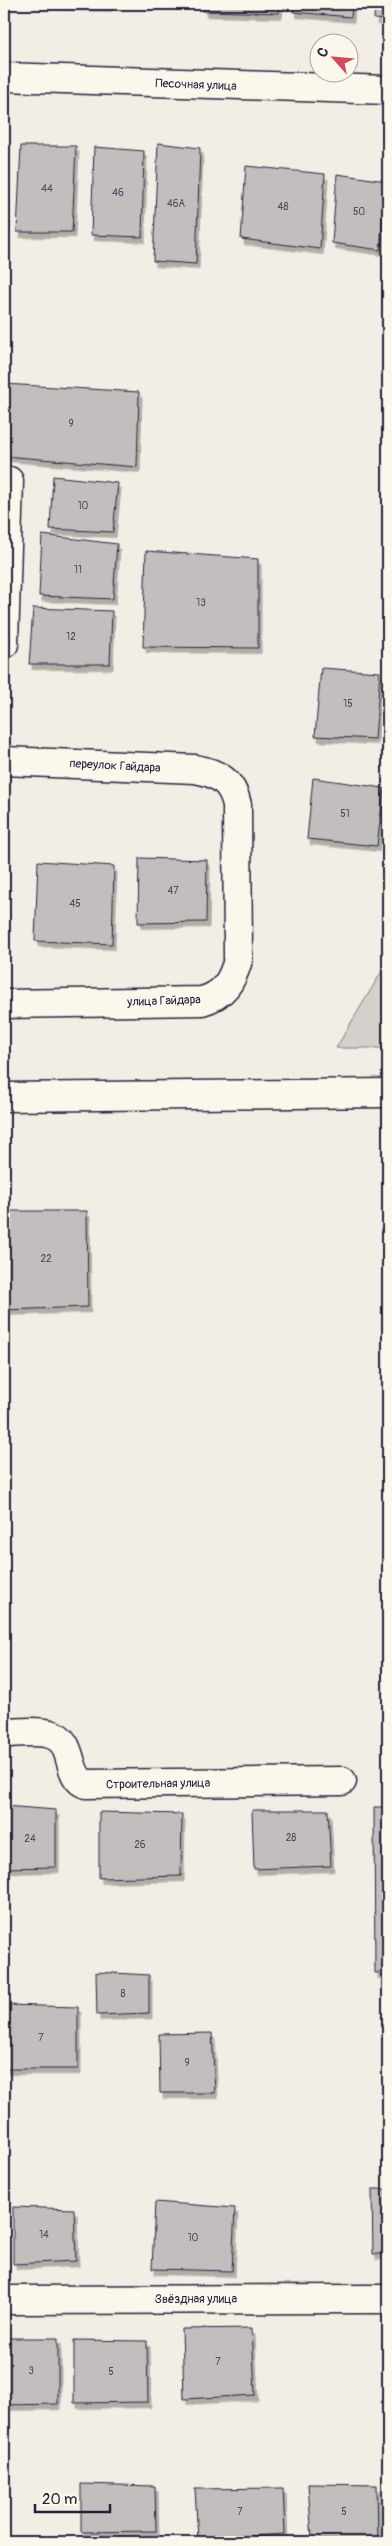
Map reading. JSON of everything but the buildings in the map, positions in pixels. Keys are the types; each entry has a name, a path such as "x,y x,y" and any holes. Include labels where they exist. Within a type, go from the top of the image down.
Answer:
{"street":[{"name":"Песочная улица","path":"4,77 388,90"},
{"path":"4,644 9,481"},
{"name":"переулок Гайдара","path":"4,760 195,769 210,772 224,779"},
{"name":"улица Гайдара","path":"4,1004 194,1002 209,999 223,991 232,978 238,960 237,805 232,790 224,779"},
{"path":"4,1097 388,1093"},
{"name":"Строительная улица","path":"4,1733 45,1733 57,1737 66,1745 78,1778 86,1784 342,1781"},
{"name":"Звёздная улица","path":"4,2300 388,2299"}],"shaded area":[{"path":"388,961 388,1048 336,1048"}]}
